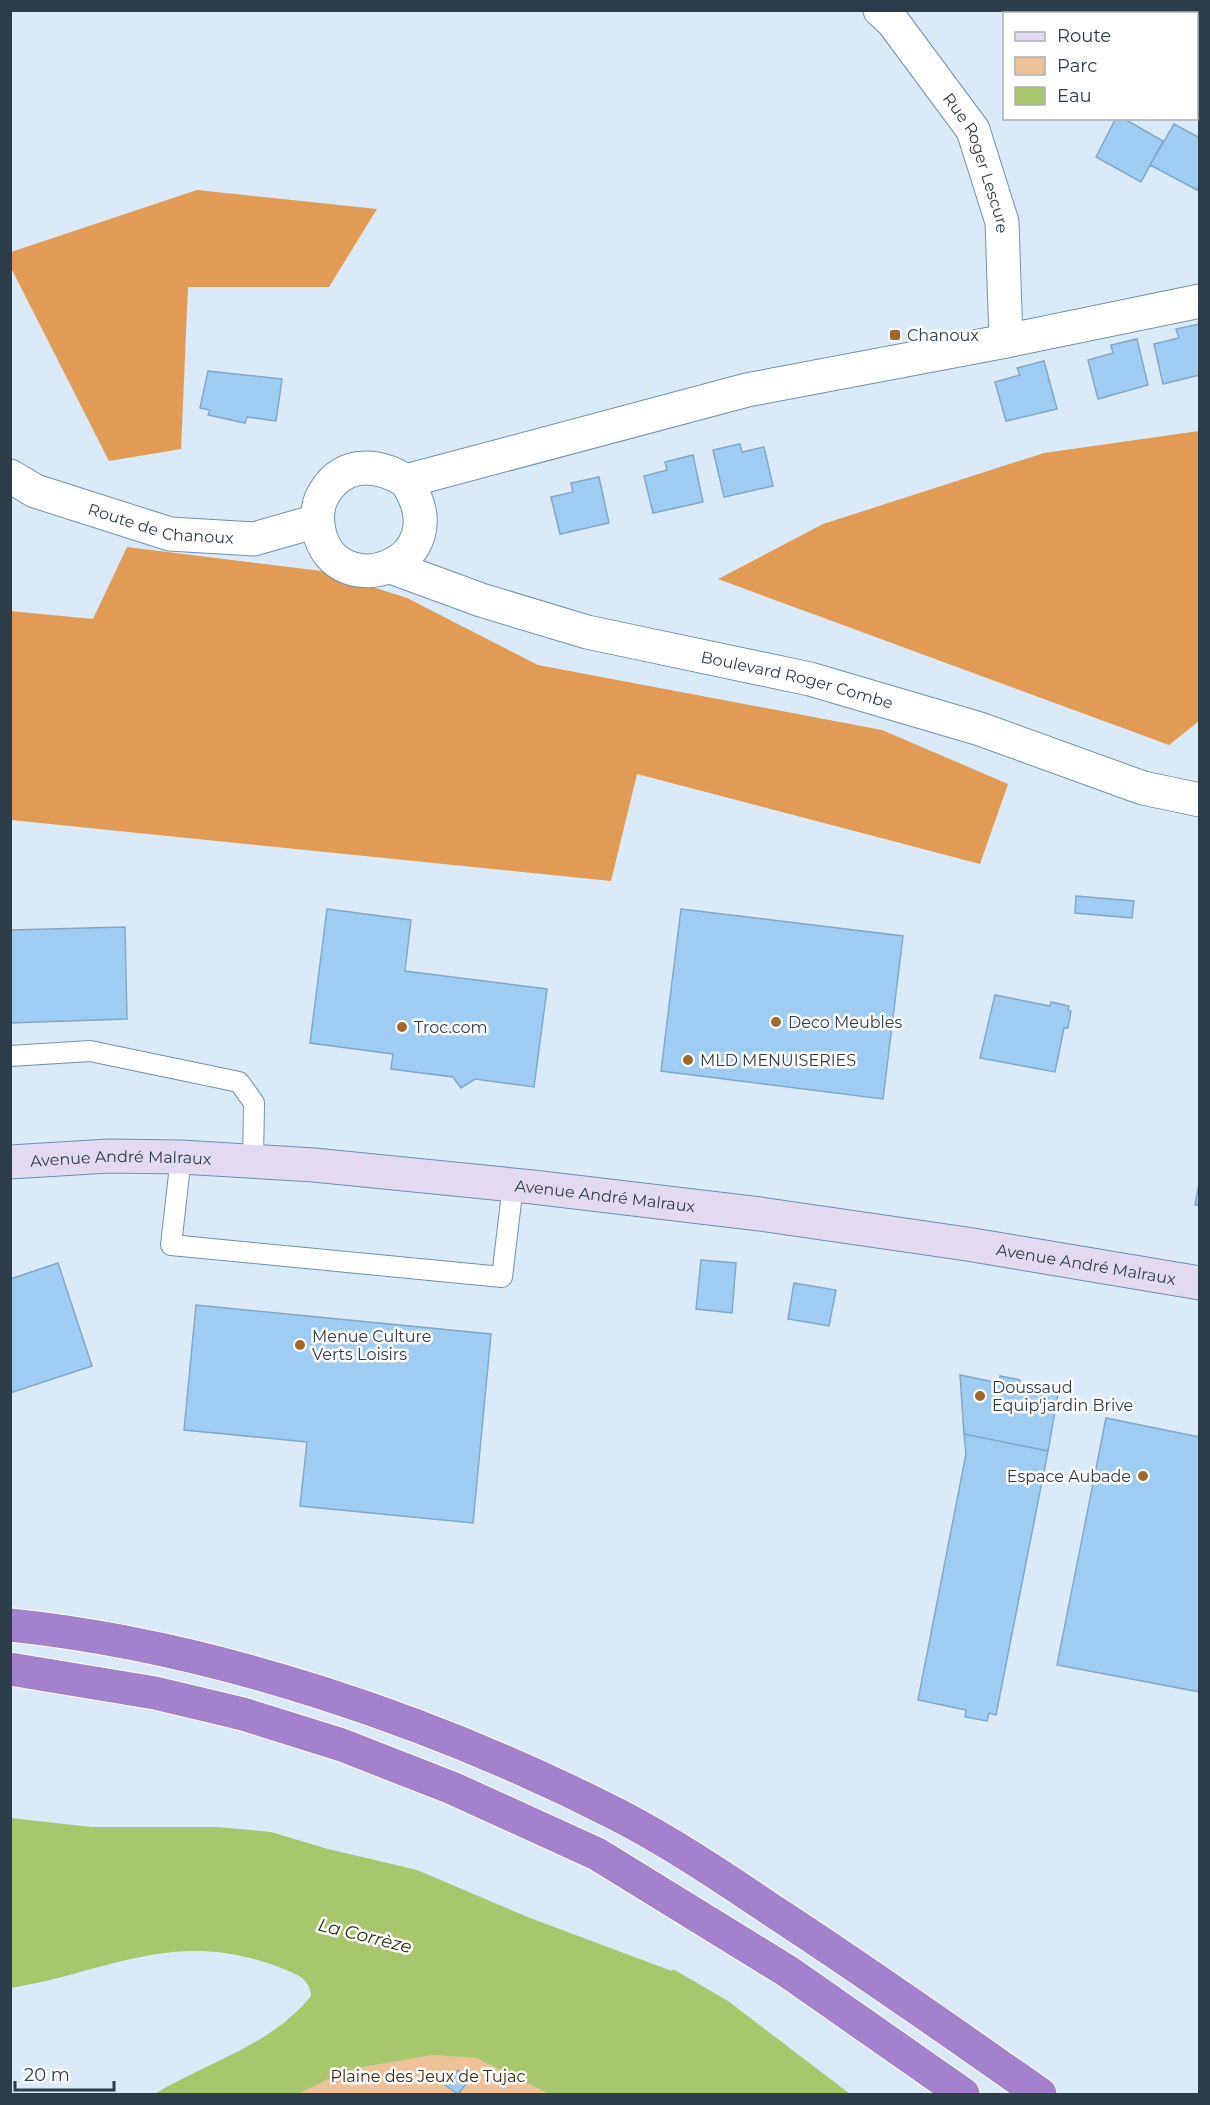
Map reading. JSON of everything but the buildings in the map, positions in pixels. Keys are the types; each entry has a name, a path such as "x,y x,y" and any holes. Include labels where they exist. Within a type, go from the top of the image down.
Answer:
{"highway":[{"path":"10,1625 54,1630 201,1660 353,1703 523,1771 618,1815 727,1880 873,1976 1040,2094"},
{"path":"10,1670 155,1693 243,1714 342,1745 452,1788 617,1865 787,1971 963,2094"}],"street":[{"name":"Rue Roger Lescure","path":"880,10 893,22 973,130 1002,222 1006,341"},
{"path":"406,482 747,390 1006,341 1200,301"},
{"path":"317,521 320,501 331,483 348,471 368,467 388,470 406,482 418,499 422,518 418,538 407,555 391,567"},
{"name":"Route de Chanoux","path":"19,488 170,534 254,539 317,521"},
{"name":"Boulevard Roger Combe","path":"317,521 321,540 333,558 351,568 371,572 391,567 480,600 587,632 810,680 980,729 1143,788 1200,800"},
{"name":"Avenue André Malraux","path":"10,1162 109,1156 181,1157 253,1161 513,1185 910,1236 1198,1284"}],"lane":[{"path":"10,1056 90,1051 239,1082 254,1103 253,1161"},
{"path":"181,1157 171,1245 502,1277 513,1185"}],"green space":[{"name":"Plaine des Jeux de Tujac","path":"433,2055 476,2058 549,2094 298,2094 341,2073 357,2068"}],"shaded area":[{"path":"197,190 377,209 329,287 188,287 181,449 109,461 11,268 11,252"},
{"path":"1199,431 1199,721 1169,745 718,579 823,524 1044,453"},
{"path":"127,547 322,571 407,598 538,665 882,730 1008,784 980,864 637,774 611,881 11,820 10,611 93,619"}],"water":[{"name":"La Corrèze","path":"11,1818 91,1827 217,1827 271,1832 328,1849 417,1870 530,1918 672,1971 673,1969 728,2001 850,2094 549,2094 476,2058 433,2055 357,2068 341,2073 298,2094 155,2094 238,2052 277,2028 311,1996 308,1985 292,1972 281,1968 243,1956 209,1951 144,1956 11,1988"}],"place":[{"name":"Chanoux","path":"895,335"},
{"name":"Deco Meubles","path":"776,1022"},
{"name":"Troc.com","path":"402,1027"},
{"name":"MLD MENUISERIES","path":"688,1060"},
{"name":"Menue Culture Verts Loisirs","path":"300,1345"},
{"name":"Doussaud Equip'jardin Brive","path":"980,1396"},
{"name":"Espace Aubade","path":"1143,1476"}]}
